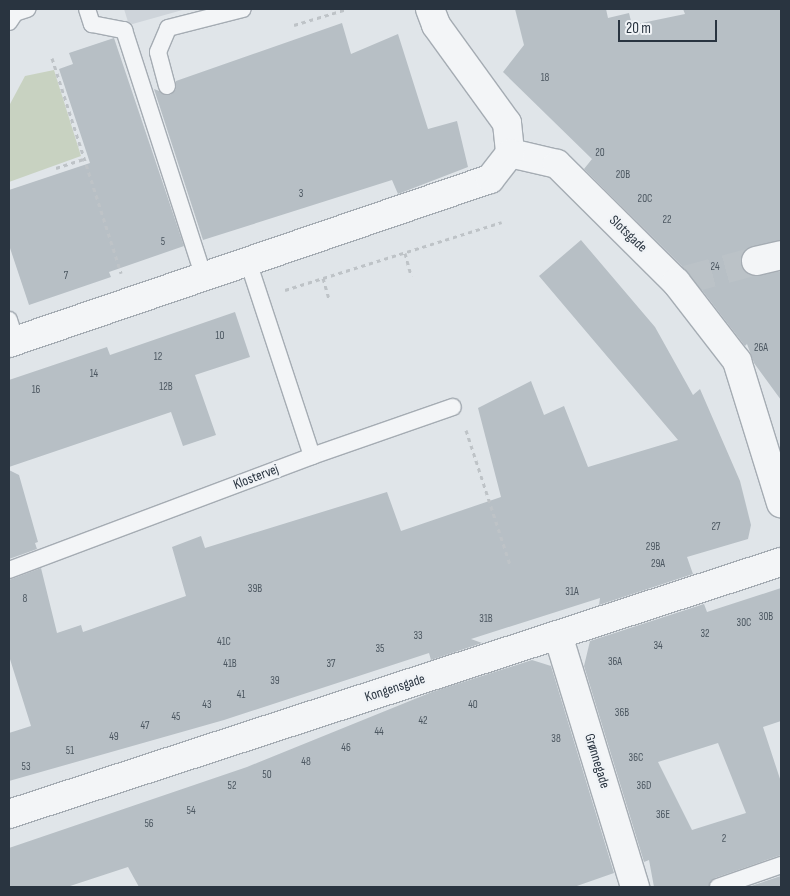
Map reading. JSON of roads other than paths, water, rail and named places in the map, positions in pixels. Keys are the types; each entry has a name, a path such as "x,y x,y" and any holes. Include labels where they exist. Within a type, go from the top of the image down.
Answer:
{"street":[{"path":"11,335 130,302 490,179 510,153 507,123 436,25 430,9"},
{"name":"Slotsgade","path":"510,153 557,164 681,281 737,362 781,503"},
{"name":"Kongensgade","path":"9,814 781,562"},
{"name":"Grønnegade","path":"558,635 635,887"}],"lane":[{"path":"9,22 15,13 27,9"},
{"path":"87,9 92,24 124,30 204,277"},
{"path":"166,86 158,52 168,28 243,9"},
{"path":"248,261 312,456"},
{"name":"Klostervej","path":"9,570 312,456 452,408"},
{"path":"718,887 781,865"}],"tunnel":[{"path":"685,280 756,261"}]}
